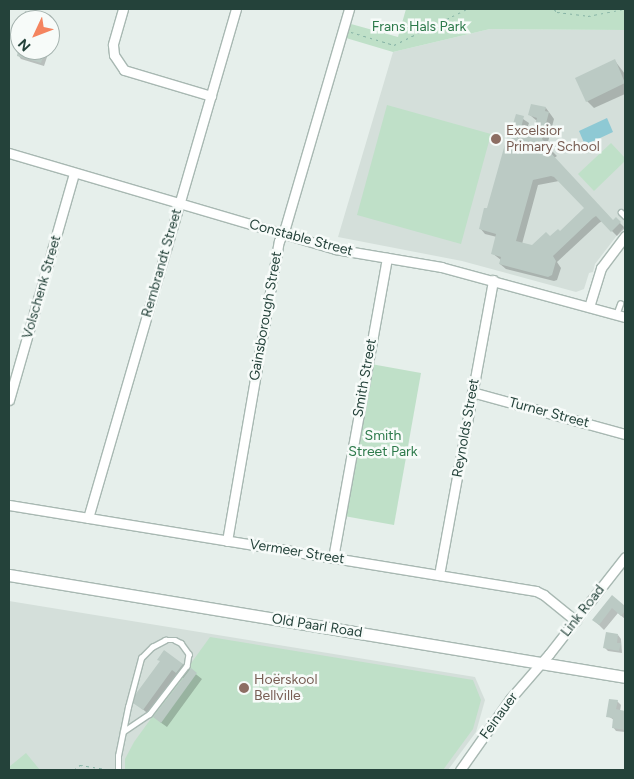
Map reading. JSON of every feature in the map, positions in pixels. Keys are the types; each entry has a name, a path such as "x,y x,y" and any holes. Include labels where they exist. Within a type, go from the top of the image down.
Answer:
{"main road":[{"name":"Old Paarl Road","path":"9,575 625,677"}],"street":[{"path":"123,9 113,44 114,55 124,70 211,96"},
{"name":"Rembrandt Street","path":"88,518 236,9"},
{"name":"Gainsborough Street","path":"227,541 273,271 282,234 349,9"},
{"name":"Constable Street","path":"9,154 335,249 441,267 621,316"},
{"name":"Volschenk Street","path":"9,400 74,173"},
{"path":"589,307 601,268 625,236"},
{"name":"Smith Street","path":"332,558 387,258"},
{"name":"Reynolds Street","path":"439,575 493,280"},
{"name":"Turner Street","path":"472,392 625,434"},
{"name":"Vermeer Street","path":"9,505 539,592 576,621"},
{"name":"Link Road","path":"540,664 625,557"},
{"name":"Feinauer","path":"465,769 499,713 540,664"}],"lane":[{"path":"621,212 625,216"},
{"path":"620,304 621,316"},
{"path":"118,770 117,762 123,732 141,658 148,650 162,641 172,639 181,643 189,654 187,666 150,714 123,732"}],"path":[{"path":"343,30 394,45 467,9"},
{"path":"554,9 558,12 588,16 623,9"},
{"path":"74,770 80,765 111,770"}],"shaded area":[{"name":"Excelsior Primary School","path":"490,29 625,30 625,225 595,264 593,272 589,273 584,289 576,292 462,261 338,237 393,52"},
{"name":"Hoërskool Bellville","path":"9,601 475,677 485,700 476,732 448,770 9,770"}],"green space":[{"name":"Frans Hals Park","path":"406,9 625,9 625,30 490,29 393,52 346,38 351,24 398,37"},
{"path":"387,105 491,134 461,244 357,215"},
{"path":"611,143 625,158 625,161 594,191 578,174"},
{"name":"Smith Street Park","path":"371,364 421,373 394,525 344,516"},
{"path":"210,637 473,680 481,700 473,729 443,770 125,770 125,759 134,742"},
{"path":"26,753 40,770 9,770 9,767"}],"water":[{"path":"607,118 613,132 585,145 579,131"}],"building":[{"path":"615,59 625,83 586,102 575,78"},
{"path":"31,60 42,60 41,63"},
{"path":"531,104 546,107 545,111 549,112 542,139 553,150 550,152 613,220 616,217 621,222 611,232 596,216 593,218 553,256 556,261 552,275 548,277 499,264 501,257 491,254 496,234 479,229 484,208 487,208 507,137 509,137 516,114 524,116 520,132 532,135 537,118 528,115","holes":["554,177 584,208 560,231 558,229 550,236 546,232 532,245 516,241 533,180"]},
{"path":"612,595 625,606 625,611 621,616 612,608 599,625 592,620"},
{"path":"606,632 618,634 617,643 621,643 619,651 603,648"},
{"path":"164,650 183,664 176,673 172,670 143,710 133,703 135,695 160,661 157,660"},
{"path":"191,668 197,673 161,723 153,717"},
{"path":"609,699 618,700 616,709 625,711 625,730 612,728 613,718 606,717"}],"place":[{"name":"Excelsior Primary School","path":"496,139"},
{"name":"Hoërskool Bellville","path":"244,688"}]}
